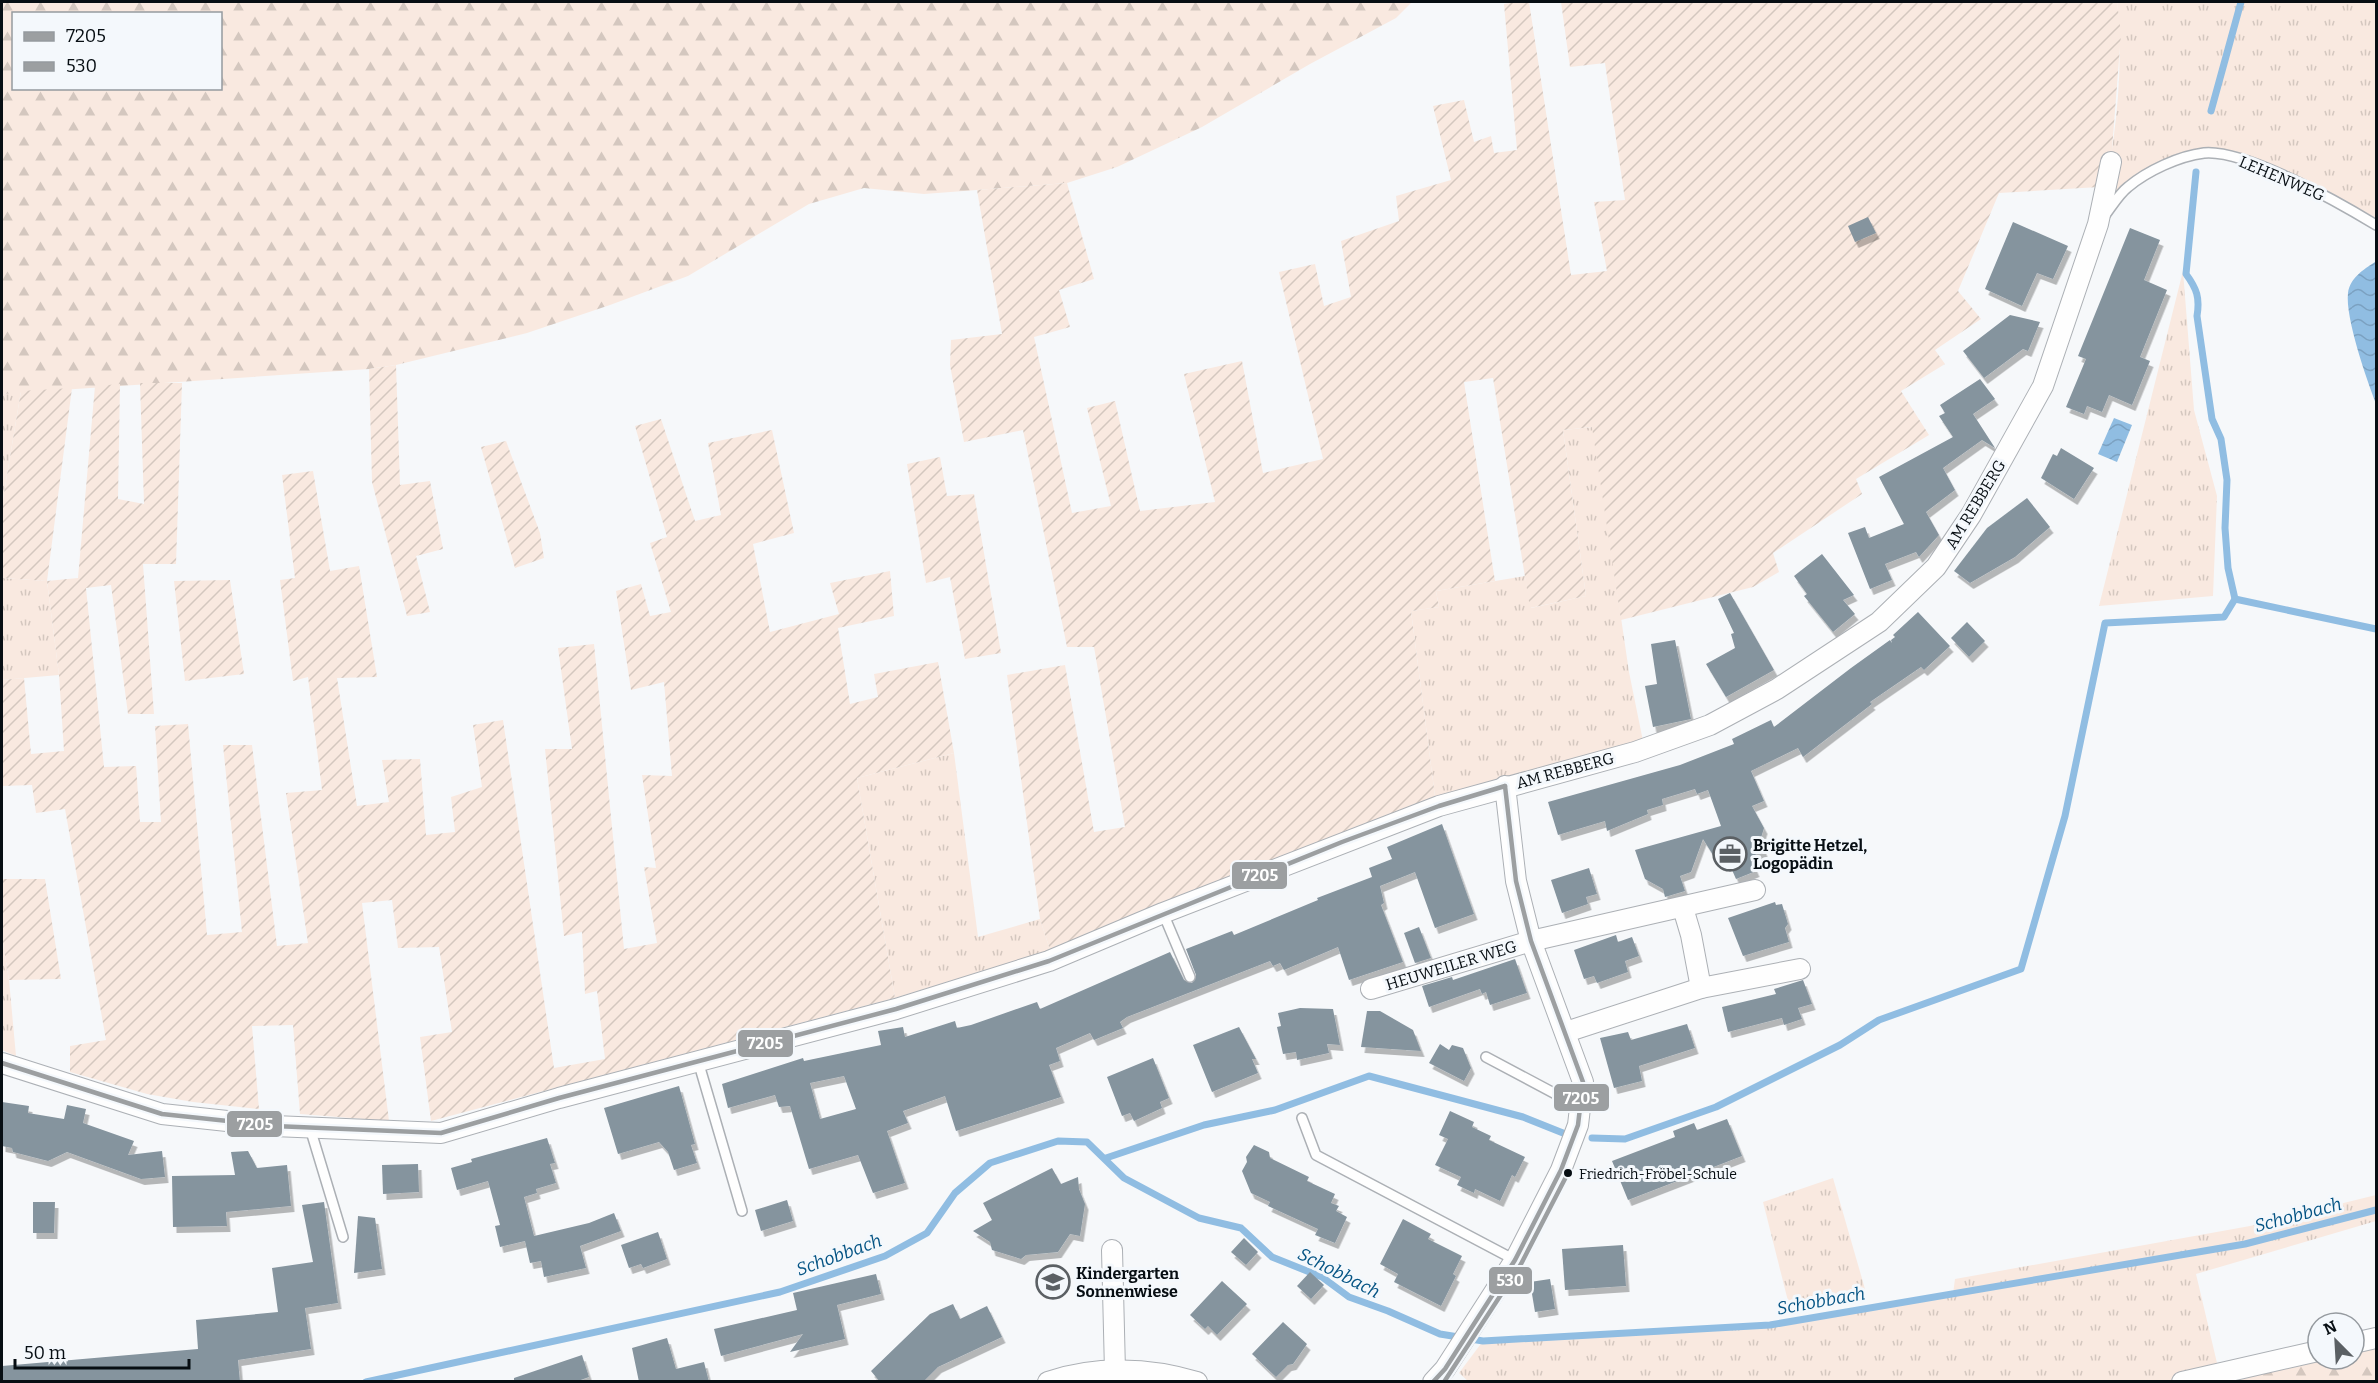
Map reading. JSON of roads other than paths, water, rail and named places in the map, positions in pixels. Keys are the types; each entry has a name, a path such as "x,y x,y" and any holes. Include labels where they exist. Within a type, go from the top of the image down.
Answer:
{"street":[{"name":"AM REBBERG","path":"2,1063 162,1114 310,1128 441,1133 698,1061 896,1009 1049,961 1163,913 1439,806 1635,752 1710,725 1777,689 1887,614 1936,567 1971,515 2043,386 2098,224 2111,162"},
{"name":"HEUWEILER WEG","path":"1434,1382 1457,1352 1515,1260 1562,1170 1578,1125 1583,1083 1531,941 1516,881 1505,786"},
{"name":"HEUWEILER WEG","path":"1371,989 1531,941 1755,890"},
{"path":"1683,908 1691,935 1701,988"},
{"path":"1566,1032 1701,988 1800,969"},
{"path":"1112,1251 1115,1371"},
{"path":"2182,1382 2306,1354"},
{"path":"1048,1382 1078,1372 1134,1370 1197,1382"}],"lane":[{"name":"LEHENWEG","path":"2098,224 2128,187 2169,163 2204,153 2245,159 2336,201 2376,225"},
{"path":"1163,913 1190,977"},
{"path":"1486,1057 1580,1107"},
{"path":"698,1061 742,1211"},
{"path":"1302,1118 1316,1155 1515,1260"},
{"path":"310,1128 343,1237"}],"water":[{"path":"2375,262 2376,404 2358,349 2348,304 2351,283"},
{"path":"2114,418 2132,425 2117,462 2098,454"}],"waterway":[{"path":"2211,111 2241,2"},
{"path":"2196,172 2186,274 2197,294 2197,316 2212,419 2221,439 2227,480 2225,528 2228,568 2235,599"},
{"path":"1592,1138 1625,1139 1716,1107 1840,1045 1879,1020 2021,969 2065,816 2105,623 2224,617 2235,599 2376,629"},
{"path":"1106,1158 1204,1125 1275,1110 1369,1076 1523,1117 1563,1133"},
{"name":"Schobbach","path":"366,1382 780,1292 885,1256 927,1233 955,1193 990,1163 1058,1141 1087,1142 1124,1178 1199,1218 1241,1228 1272,1257 1322,1277 1349,1297 1440,1334 1483,1341 1770,1325 2245,1244 2376,1210"}],"place":[{"name":"Brigitte Hetzel, Logopädin","path":"1730,854"},
{"name":"Friedrich-Fröbel-Schule","path":"1568,1173"},
{"name":"Kindergarten Sonnenwiese","path":"1053,1282"}]}
